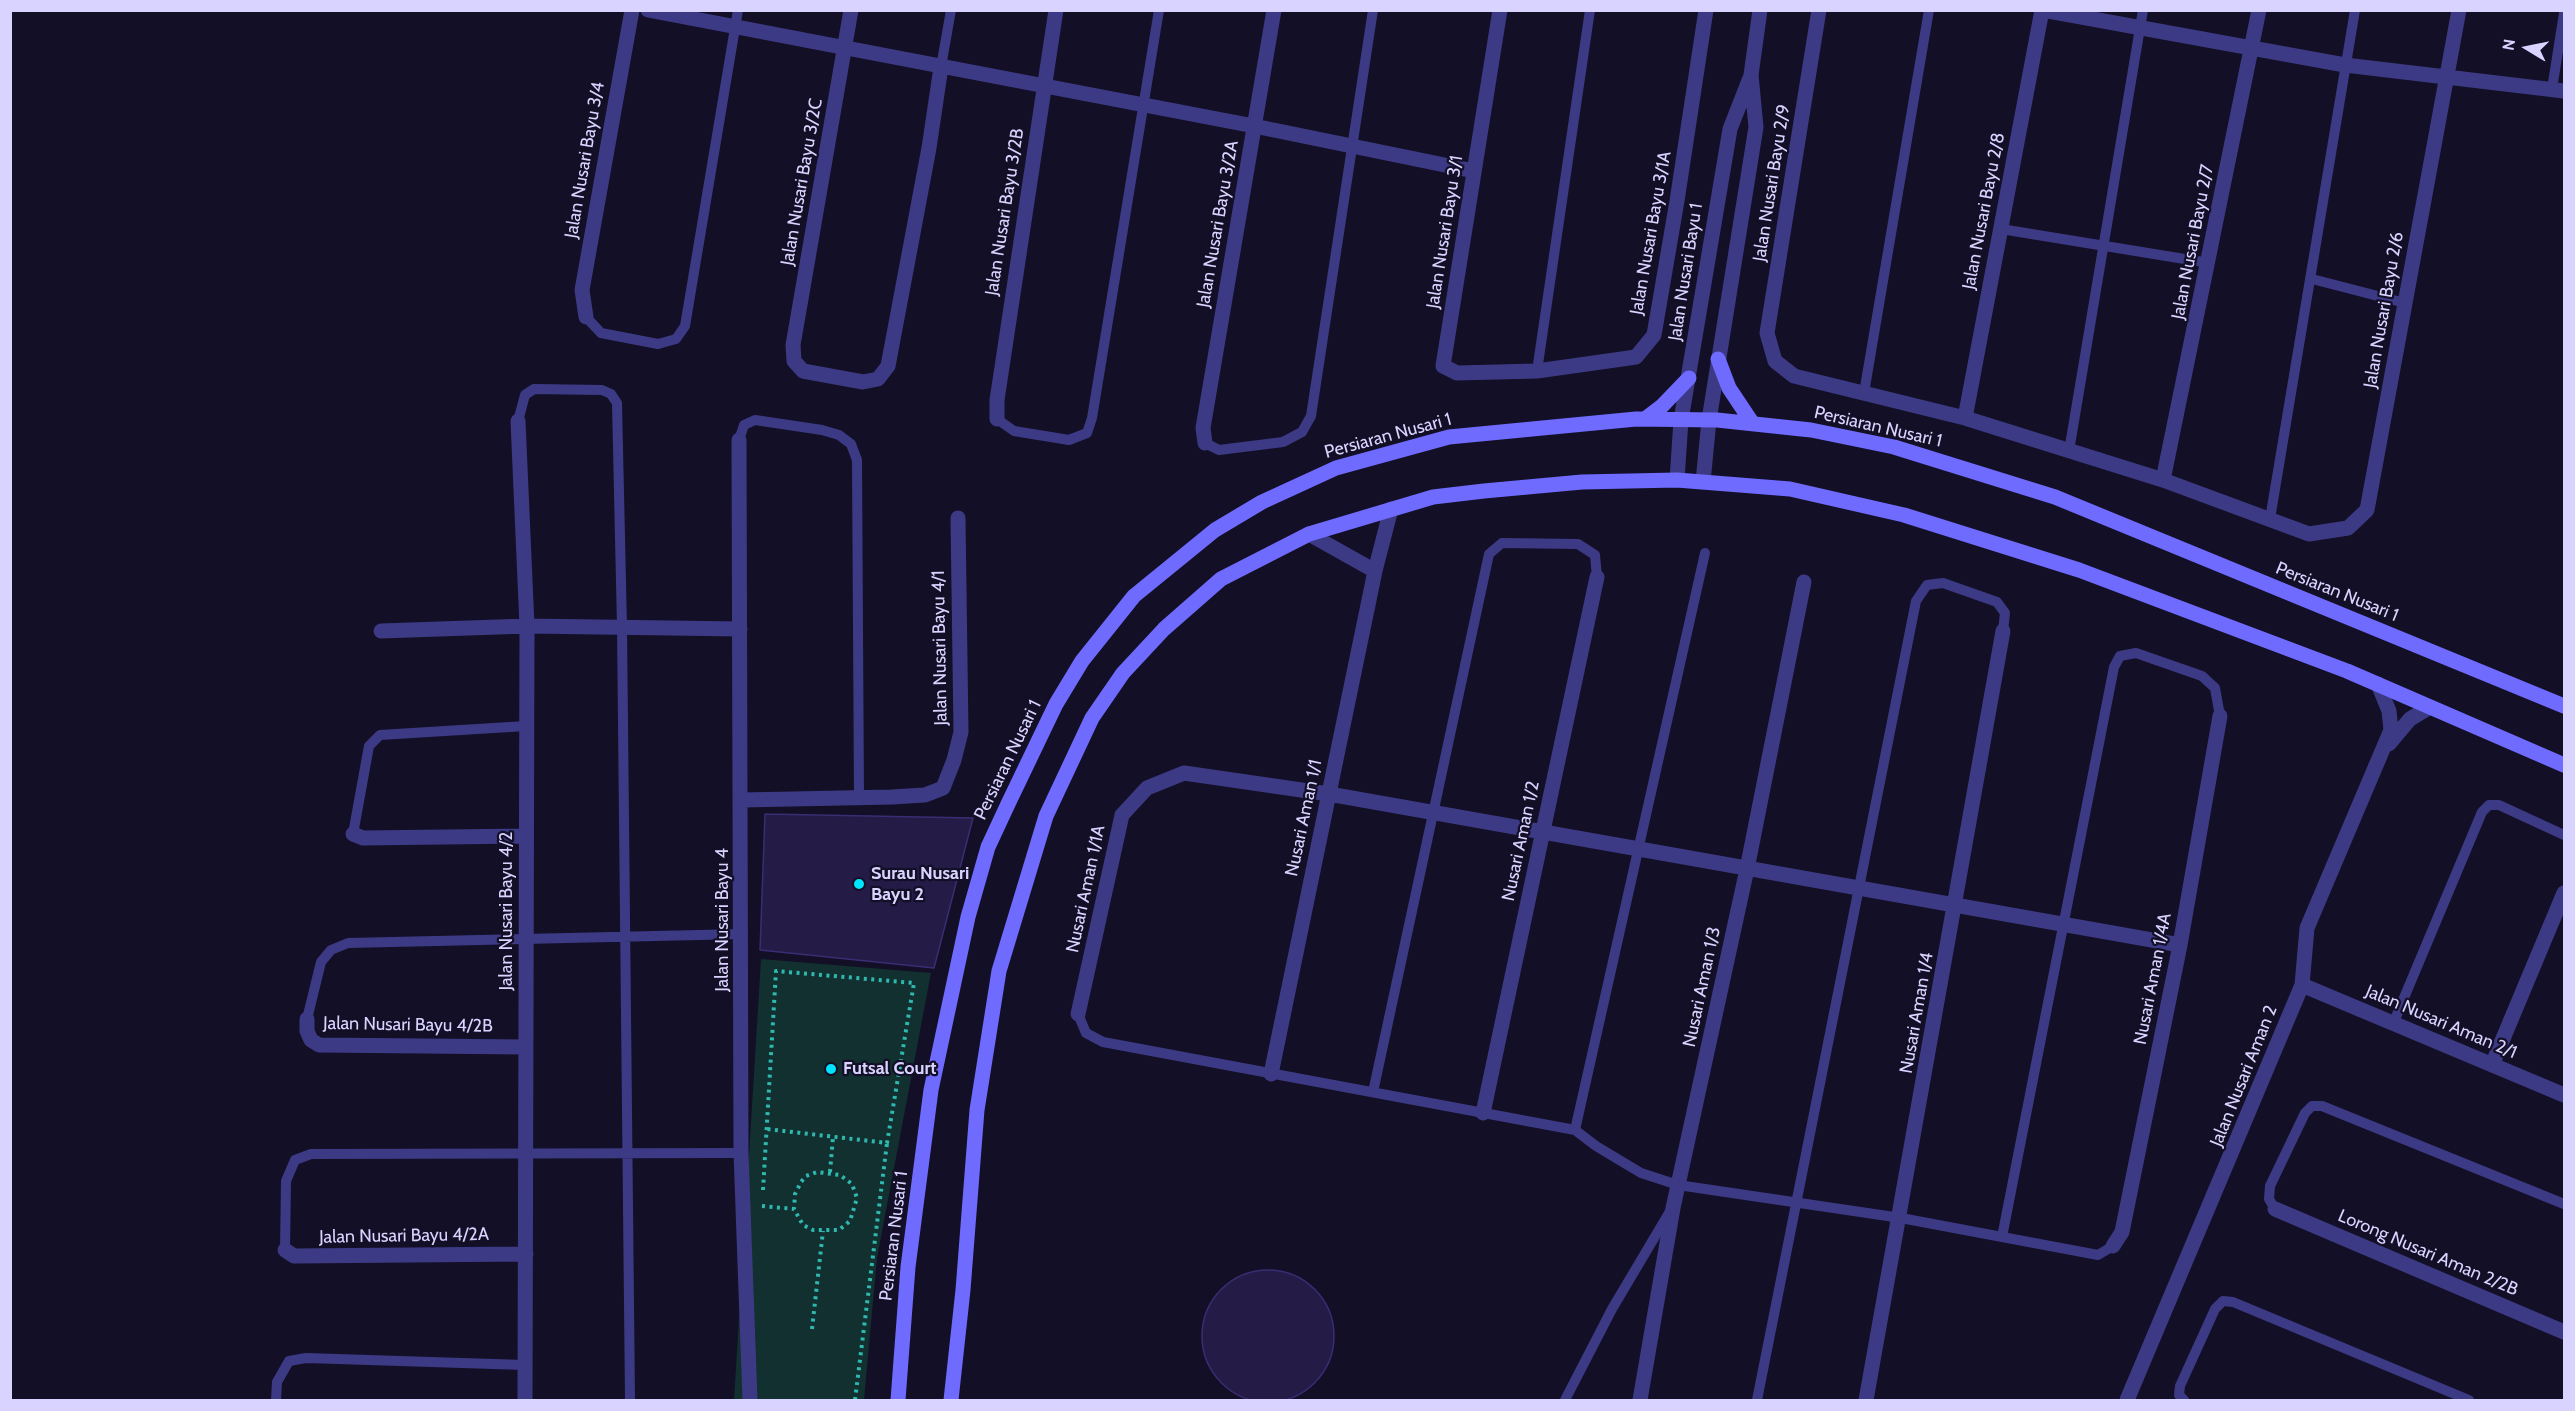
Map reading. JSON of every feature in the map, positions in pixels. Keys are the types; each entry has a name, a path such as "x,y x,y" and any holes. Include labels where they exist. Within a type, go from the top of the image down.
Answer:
{"main road":[{"path":"1718,359 1730,388 1753,424"},
{"path":"1645,419 1662,406 1689,378"},
{"name":"Persiaran Nusari 1","path":"898,1401 908,1267 931,1090 968,917 988,847 1056,704 1082,661 1134,596 1215,530 1262,502 1336,468 1449,437 1645,419 1709,420 1811,430 1894,447 2055,498 2565,706"},
{"path":"951,1401 963,1290 977,1110 997,983 1046,816 1092,718 1123,673 1164,629 1221,579 1309,534 1433,497 1484,491 1582,482 1677,480 1790,489 1904,515 2079,570 2209,617 2378,684 2565,765"}],"street":[{"name":"Jalan Nusari Bayu 3/4","path":"586,317 582,290 632,10"},
{"path":"648,10 1254,126 1474,171"},
{"name":"Jalan Nusari Bayu 3/2C","path":"851,10 793,345 794,361 803,371 863,382 878,379 888,366 929,148 941,67"},
{"name":"Jalan Nusari Bayu 3/2B","path":"998,419 997,400 1056,10"},
{"name":"Jalan Nusari Bayu 3/2A","path":"1205,443 1203,428 1274,10"},
{"name":"Jalan Nusari Bayu 3/1","path":"1500,10 1443,366 1457,373 1537,371"},
{"name":"Jalan Nusari Bayu 3/1A","path":"1537,371 1636,357 1654,335 1706,10"},
{"name":"Jalan Nusari Bayu 1","path":"1677,480 1682,420 1730,129 1751,75 1760,10"},
{"name":"Jalan Nusari Bayu 2/9","path":"1775,361 1767,333 1819,10"},
{"path":"2042,10 2252,50 2345,65 2558,90"},
{"name":"Jalan Nusari Bayu 2/8","path":"1965,418 2042,10"},
{"name":"Jalan Nusari Bayu 2/7","path":"2163,480 2259,10"},
{"name":"Jalan Nusari Bayu 2/6","path":"1775,361 1794,376 1965,418 2163,480 2308,534 2348,528 2367,510 2458,10"},
{"name":"Jalan Nusari Bayu 1","path":"1703,482 1718,359 1756,127 1751,75"},
{"name":"Jalan Nusari Bayu 4/2","path":"518,421 527,626 525,1401"},
{"name":"Jalan Nusari Bayu 4","path":"739,440 743,934 741,1153 750,1401"},
{"name":"Nusari Aman 1/1","path":"1271,1074 1375,571 1391,509"},
{"name":"Jalan Nusari Bayu 4/1","path":"742,800 925,795 943,788 954,760 961,732 958,518"},
{"path":"1309,534 1375,571"},
{"name":"Nusari Aman 1/2","path":"1484,1113 1597,577"},
{"name":"Nusari Aman 1/3","path":"1640,1401 1673,1208 1747,869 1804,582"},
{"path":"381,631 527,626 740,629"},
{"name":"Nusari Aman 1/4","path":"1866,1401 1901,1218 2003,631"},
{"name":"Jalan Nusari Aman 2","path":"2127,1401 2302,985 2307,928 2376,760 2391,730 2389,711 2378,684"},
{"name":"Jalan Nusari Aman 2","path":"2376,760 2410,719 2430,707"},
{"name":"Nusari Aman 1/4A","path":"2113,1246 2122,1232 2180,945 2220,716"},
{"name":"Nusari Aman 1/1A","path":"1078,1014 1122,815 1147,788 1184,773 1329,794 2180,945"},
{"path":"353,834 363,838 526,836"},
{"path":"2492,1065 2565,893"},
{"name":"Jalan Nusari Aman 2/1","path":"2302,985 2565,1095"},
{"name":"Jalan Nusari Bayu 4/2B","path":"307,1019 307,1031 311,1041 319,1046 526,1047"},
{"name":"Lorong Nusari Aman 2/2B","path":"2275,1209 2565,1332"},
{"name":"Jalan Nusari Bayu 4/2A","path":"285,1250 294,1256 526,1254"}],"lane":[{"path":"586,317 601,333 658,344 676,339 685,326 738,10"},
{"path":"941,67 951,10"},
{"path":"998,419 1014,431 1069,440 1087,433 1092,418 1141,105 1159,10"},
{"path":"1205,443 1219,450 1283,442 1302,432 1311,416 1372,10"},
{"path":"1537,371 1590,10"},
{"path":"1864,393 1929,10"},
{"path":"2069,451 2143,10"},
{"path":"2270,519 2312,279 2355,10"},
{"path":"2558,90 2565,13"},
{"path":"2001,229 2209,263"},
{"path":"2312,279 2405,303"},
{"path":"518,421 525,395 534,389 602,390 611,394 617,403 622,627 630,1401"},
{"path":"739,440 744,425 755,420 822,430 839,435 851,444 857,460 859,797"},
{"path":"1373,1092 1435,813 1489,554 1502,543 1578,543 1595,555 1597,577"},
{"path":"1575,1130 1705,553"},
{"path":"1757,1401 1916,601 1927,585 1943,583 1997,602 2005,613 2003,631"},
{"path":"2002,1237 2114,667 2120,656 2136,653 2202,676 2215,688 2220,716"},
{"path":"353,834 369,746 380,735 526,726"},
{"path":"2393,1024 2482,812 2489,805 2499,805 2565,835"},
{"path":"307,1019 321,962 331,950 348,942 743,934"},
{"path":"1078,1014 1086,1033 1103,1042 1575,1130 1596,1146 1641,1173 1678,1185 1901,1218 2098,1256 2113,1246"},
{"path":"2275,1209 2269,1199 2270,1186 2305,1113 2312,1106 2322,1106 2565,1204"},
{"path":"285,1250 286,1181 295,1160 311,1154 741,1153"},
{"path":"1565,1401 1612,1309 1673,1208"},
{"path":"2184,1401 2179,1395 2180,1386 2215,1309 2223,1301 2233,1302 2469,1401"},
{"path":"276,1401 277,1382 289,1361 306,1358 525,1365"}],"path":[{"path":"855,1401 887,1143 914,983 776,971 767,1129 887,1143"},
{"path":"830,1172 833,1137"},
{"path":"817,1172 830,1172 840,1174 852,1184 857,1198 850,1221 839,1230 813,1230 803,1225 794,1209 795,1194 806,1176 817,1172"},
{"path":"762,1206 794,1209"},
{"path":"812,1329 824,1231"}],"green space":[{"path":"761,959 931,973 877,1258 864,1400 734,1400"}],"building":[{"name":"Surau Nusari Bayu 2","path":"765,814 973,818 934,968 760,950"},
{"path":"1268,1270 1293,1275 1315,1289 1329,1311 1334,1336 1329,1361 1315,1383 1293,1397 1268,1402 1243,1397 1221,1383 1207,1361 1202,1336 1207,1311 1221,1289 1243,1275"}],"place":[{"name":"Surau Nusari Bayu 2","path":"859,884"},
{"name":"Futsal Court","path":"831,1069"}]}
